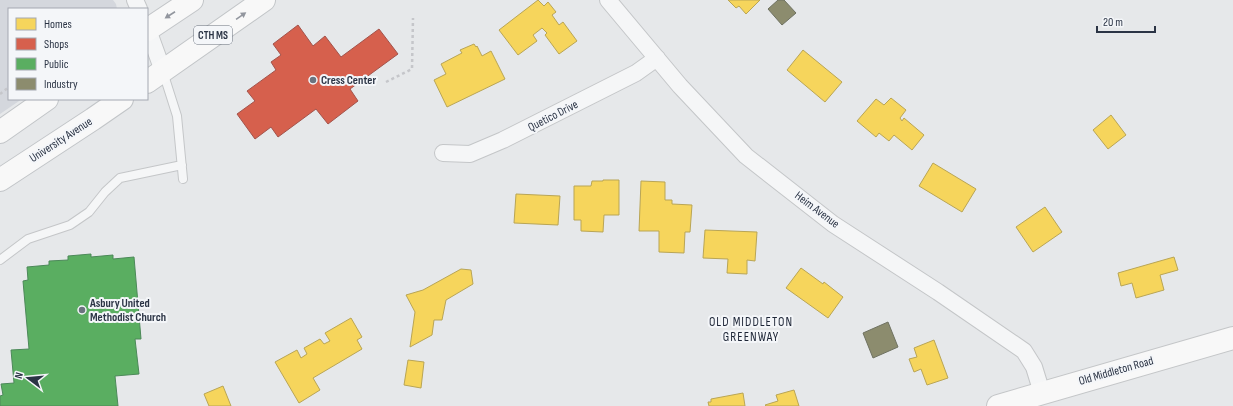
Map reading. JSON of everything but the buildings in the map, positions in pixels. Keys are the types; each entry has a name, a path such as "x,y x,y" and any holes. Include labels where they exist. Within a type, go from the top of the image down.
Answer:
{"main road":[{"path":"148,28 192,0"},
{"name":"CTH MS","path":"155,76 264,0"},
{"path":"0,132 46,100"},
{"name":"University Avenue","path":"0,180 120,100"},
{"name":"Old Middleton Road","path":"998,406 1233,338"}],"street":[{"name":"Heim Avenue","path":"608,0 680,86 746,156 833,224 938,292 1024,351 1034,366 1042,393"},
{"path":"148,35 155,76"},
{"name":"Quetico Drive","path":"443,154 470,154 503,140 636,73 657,58"}],"lane":[{"path":"155,76 177,116 183,179"},
{"path":"0,260 28,239 70,225 89,212 105,192 120,178 182,165"}],"path":[{"path":"386,82 412,69 413,18"}],"shaded area":[{"path":"0,0 113,0 117,8 8,8 8,100 21,100 0,114"}],"place":[{"name":"Cress Center","path":"313,80"},
{"name":"Asbury United Methodist Church","path":"82,310"}],"district":[{"name":"OLD MIDDLETON GREENWAY","path":"751,330"}]}
